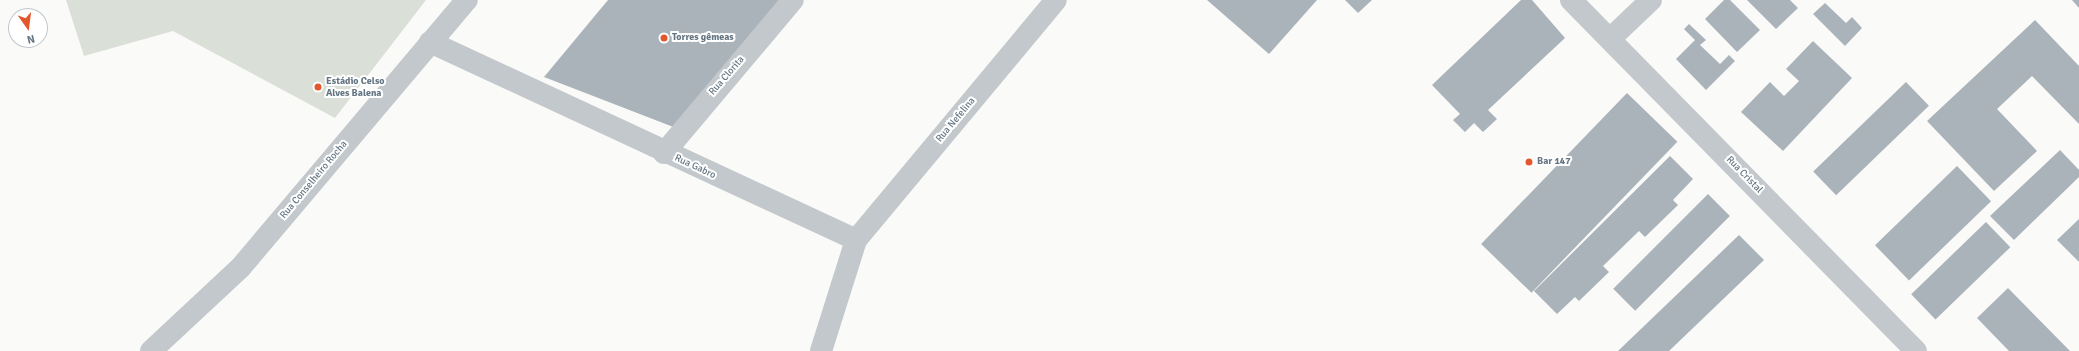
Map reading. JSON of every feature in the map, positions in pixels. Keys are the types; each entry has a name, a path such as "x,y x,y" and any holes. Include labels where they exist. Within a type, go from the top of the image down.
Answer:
{"street":[{"name":"Rua Conselheiro Rocha","path":"151,351 241,267 467,0"},
{"name":"Rua Clorita","path":"664,153 793,0"},
{"name":"Rua Nefelina","path":"856,240 1056,0"},
{"name":"Rua Cristal","path":"1571,0 1611,38 1916,351"},
{"path":"1611,38 1650,0"},
{"name":"Rua Gabro","path":"430,42 664,153 856,240"},
{"path":"821,351 856,240"}],"shaded area":[{"name":"Estádio Celso Alves Balena","path":"66,0 426,0 335,118 173,31 84,56"}],"building":[{"name":"Torres gêmeas","path":"608,0 783,0 676,128 544,77"},
{"path":"1207,0 1317,0 1269,54"},
{"path":"1345,0 1372,0 1358,13"},
{"path":"1521,0 1532,0 1565,38 1488,110 1497,119 1483,132 1474,123 1465,132 1453,120 1460,114 1432,85"},
{"path":"1724,0 1730,0 1760,30 1737,52 1705,19"},
{"path":"1747,0 1790,0 1798,8 1776,29"},
{"path":"2072,0 2079,0 2079,8"},
{"path":"1825,3 1846,23 1852,17 1862,28 1845,46 1813,14"},
{"path":"2035,20 2079,66 2079,124 2032,76 1997,109 2037,151 1994,191 1927,121"},
{"path":"1689,24 1706,40 1700,45 1720,64 1729,55 1735,61 1706,90 1676,59 1695,40 1684,29"},
{"path":"1813,41 1852,78 1783,151 1741,112 1770,82 1784,96 1799,81 1786,69"},
{"path":"1906,82 1929,106 1836,195 1813,172"},
{"path":"1627,93 1677,142 1531,293 1481,244"},
{"path":"2060,150 2079,170 2079,177 2014,240 1990,216"},
{"path":"1670,156 1693,179 1673,200 1678,205 1645,237 1639,231 1603,266 1609,272 1579,301 1575,297 1557,314 1534,291"},
{"path":"1957,166 1991,201 1909,280 1875,245"},
{"path":"1708,194 1730,216 1635,311 1613,289"},
{"path":"2079,219 2079,262 2057,240"},
{"path":"1986,222 2010,247 1936,319 1911,294"},
{"path":"1739,235 1764,260 1669,351 1618,351"},
{"path":"2008,288 2070,351 2009,351 1977,318"}],"place":[{"name":"Torres gêmeas","path":"664,38"},
{"name":"Estádio Celso Alves Balena","path":"318,87"},
{"name":"Bar 147","path":"1529,162"}]}
